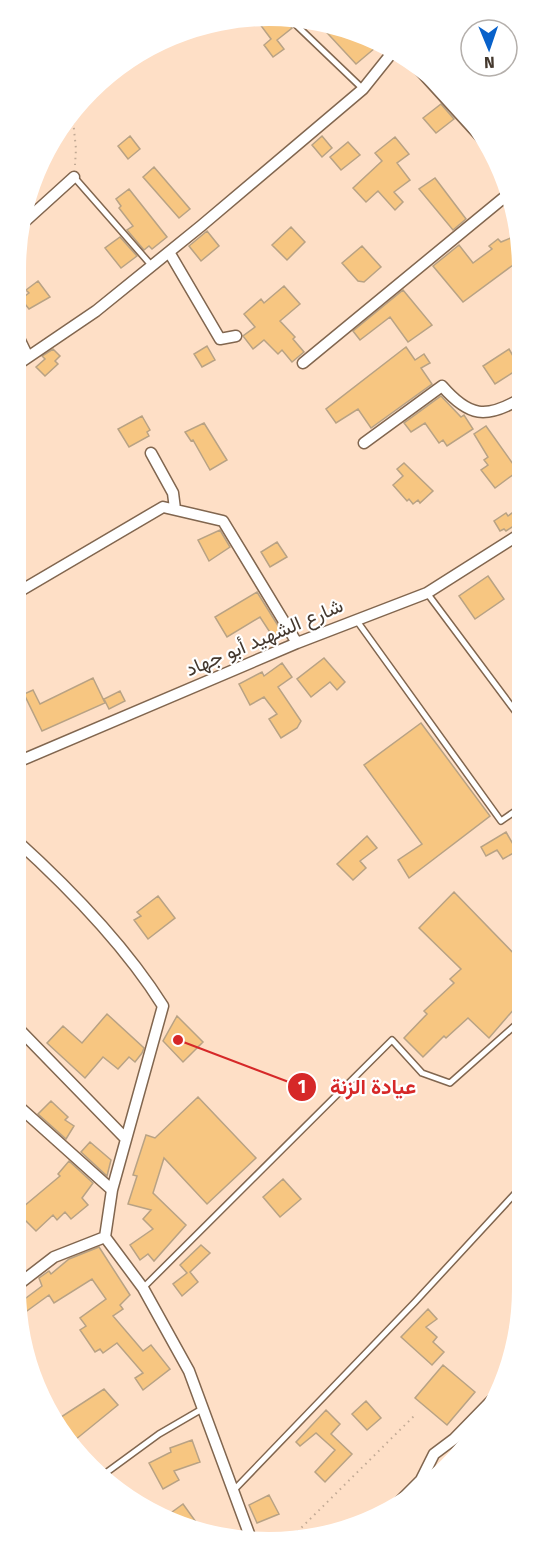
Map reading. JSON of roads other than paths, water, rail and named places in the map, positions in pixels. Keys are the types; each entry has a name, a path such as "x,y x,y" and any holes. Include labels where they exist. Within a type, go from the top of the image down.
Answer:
{"street":[{"path":"26,353 28,357 96,310 152,266 363,88 388,57"},
{"path":"31,216 74,177"},
{"path":"303,363 501,200"},
{"path":"169,252 220,339 236,336"},
{"path":"364,443 442,387 456,402 477,413 498,412 512,404"},
{"path":"151,453 173,493 175,509"},
{"path":"26,588 163,507 175,509 223,521 297,643"},
{"name":"شارع الشهيد أبو جهاد","path":"26,758 355,619 427,593 512,539"},
{"path":"26,849 48,869 146,978 163,1006 112,1190 105,1237 143,1288 183,1360 204,1408 248,1530"},
{"path":"26,1036 126,1139"},
{"path":"26,1113 112,1190"},
{"path":"26,1279 54,1257 105,1237"},
{"path":"424,1475 435,1454 474,1418"}],"lane":[{"path":"299,28 363,88"},
{"path":"74,177 152,266"},
{"path":"427,593 512,707"},
{"path":"355,619 501,821 512,813"},
{"path":"143,1288 392,1040 422,1073 450,1083 512,1028"},
{"path":"233,1491 415,1302 512,1197"},
{"path":"108,1471 159,1434 204,1408"}],"place":[{"name":"عيادة الزنة","path":"178,1040"}]}
